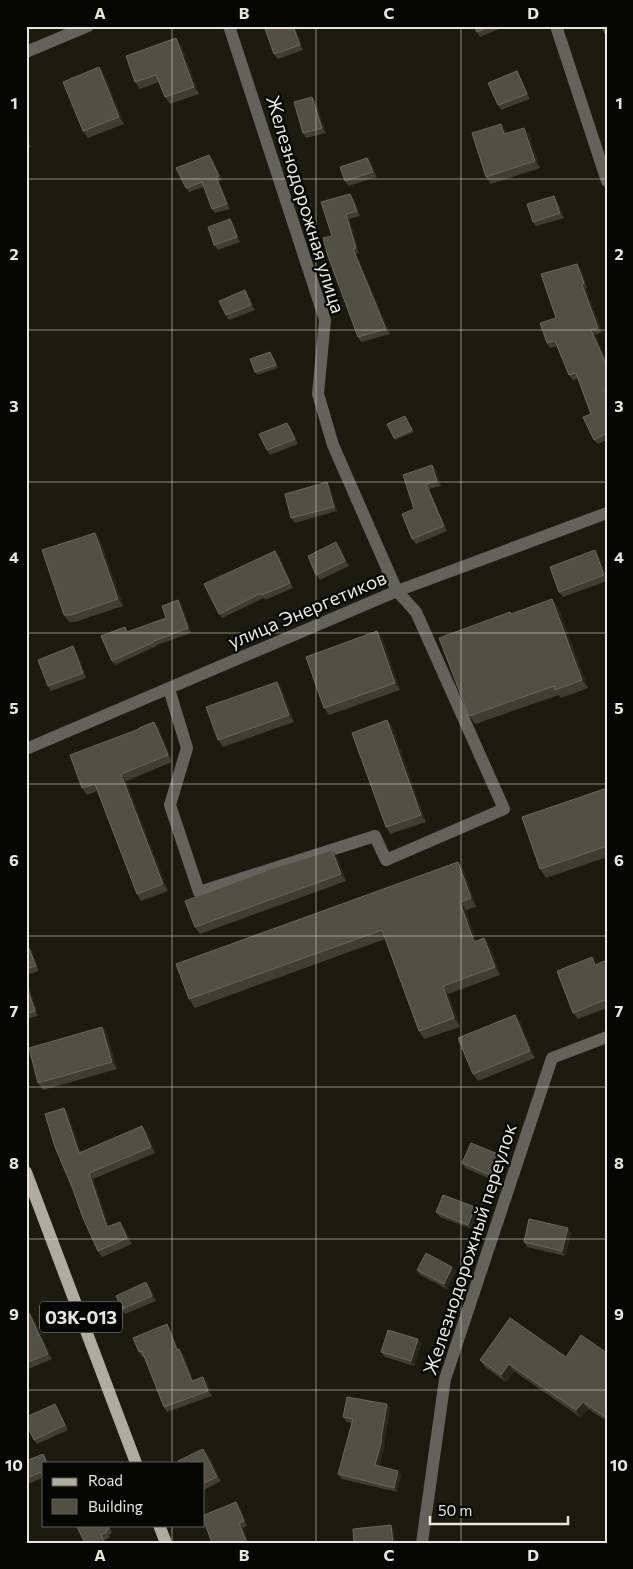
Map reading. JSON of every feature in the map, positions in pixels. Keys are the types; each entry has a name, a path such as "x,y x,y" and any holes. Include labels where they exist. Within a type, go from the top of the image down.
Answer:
{"main road":[{"name":"03К-013","path":"26,1172 136,1462"},
{"path":"159,1526 166,1543"}],"street":[{"path":"26,52 88,26"},
{"name":"Железнодорожная улица","path":"169,689 187,748 170,805 199,892 375,836 386,860 504,809 416,612 397,591 333,445 318,394 325,320 229,26"},
{"path":"556,26 607,181"},
{"name":"улица Энергетиков","path":"26,750 397,591 607,513"},
{"name":"Железнодорожный переулок","path":"422,1543 444,1379 552,1058 607,1037"}],"building":[{"path":"264,26 293,26 300,45 274,54"},
{"path":"474,26 491,26 477,32"},
{"path":"602,26 607,26 607,38"},
{"path":"176,38 194,87 165,97 156,75 135,82 126,56"},
{"path":"99,67 119,117 83,131 63,82"},
{"path":"517,71 527,94 498,105 488,83"},
{"path":"312,97 322,128 303,133 294,102"},
{"path":"501,124 504,134 524,128 535,161 486,177 472,133"},
{"path":"209,155 219,176 216,177 227,204 212,209 202,182 186,188 176,168"},
{"path":"367,158 373,172 345,181 340,167"},
{"path":"350,194 357,211 346,214 356,248 353,249 386,329 358,337 323,238 332,236 321,202"},
{"path":"554,196 560,213 533,222 527,204"},
{"path":"230,219 237,237 214,245 208,227"},
{"path":"577,264 598,328 591,330 607,366 607,388 603,389 607,397 607,433 594,440 583,417 591,414 576,373 569,375 555,341 547,343 540,323 556,318 541,274"},
{"path":"245,290 251,305 226,315 219,301"},
{"path":"270,352 276,365 255,372 250,359"},
{"path":"405,416 412,430 394,438 387,424"},
{"path":"287,423 295,439 267,450 259,434"},
{"path":"432,465 437,481 426,484 444,526 412,539 402,514 414,509 403,475"},
{"path":"327,482 334,507 291,518 285,494"},
{"path":"95,533 118,599 71,615 64,615 42,550"},
{"path":"336,542 345,561 316,575 308,556"},
{"path":"595,550 604,575 559,592 550,567"},
{"path":"275,551 290,583 262,595 261,593 219,614 204,584"},
{"path":"552,599 582,680 555,690 554,686 469,716 439,638"},
{"path":"178,600 188,628 154,641 112,661 101,636 125,627 127,632 166,618 162,606"},
{"path":"377,631 395,683 324,708 306,657"},
{"path":"73,646 83,673 48,686 38,660"},
{"path":"277,682 289,715 218,740 206,707"},
{"path":"387,720 421,815 386,827 352,733"},
{"path":"154,722 168,755 121,774 163,884 137,894 95,784 82,788 70,755"},
{"path":"607,788 607,846 540,869 522,817"},
{"path":"332,850 341,874 195,927 185,901 276,867"},
{"path":"458,862 471,898 460,902 474,942 484,938 495,967 443,986 454,1018 419,1031 382,930 189,999 176,964"},
{"path":"28,946 36,966 26,969 26,947"},
{"path":"592,957 595,965 607,960 607,999 573,1013 557,971"},
{"path":"26,984 35,1011 26,1014"},
{"path":"515,1015 530,1051 473,1074 458,1038"},
{"path":"102,1027 112,1062 38,1083 29,1048"},
{"path":"64,1108 79,1153 142,1126 151,1147 89,1173 107,1227 120,1222 127,1238 98,1251 55,1147 45,1114"},
{"path":"471,1143 498,1154 490,1175 462,1163"},
{"path":"443,1195 475,1207 468,1225 436,1212"},
{"path":"529,1219 568,1228 562,1251 524,1242"},
{"path":"426,1253 452,1267 444,1284 417,1270"},
{"path":"146,1282 152,1296 122,1309 116,1296"},
{"path":"29,1313 48,1354 26,1363 26,1315"},
{"path":"510,1318 566,1357 581,1335 607,1353 607,1418 583,1402 576,1410 509,1364 501,1375 480,1360"},
{"path":"167,1324 192,1381 203,1377 208,1391 164,1407 142,1351 139,1352 133,1338"},
{"path":"388,1330 418,1339 411,1361 381,1352"},
{"path":"347,1397 387,1404 382,1440 375,1465 398,1471 394,1488 338,1474 353,1419 343,1417"},
{"path":"55,1404 65,1425 34,1440 26,1423 26,1417"},
{"path":"203,1449 217,1477 205,1483 205,1462 178,1461"},
{"path":"43,1454 47,1462 42,1462 42,1472 26,1478 26,1461"},
{"path":"236,1502 244,1521 239,1523 247,1543 212,1543 205,1524 205,1515"},
{"path":"391,1525 393,1543 354,1543 353,1529"},
{"path":"76,1526 108,1526 109,1529 106,1530 107,1532 101,1535 105,1543 85,1543"}]}
